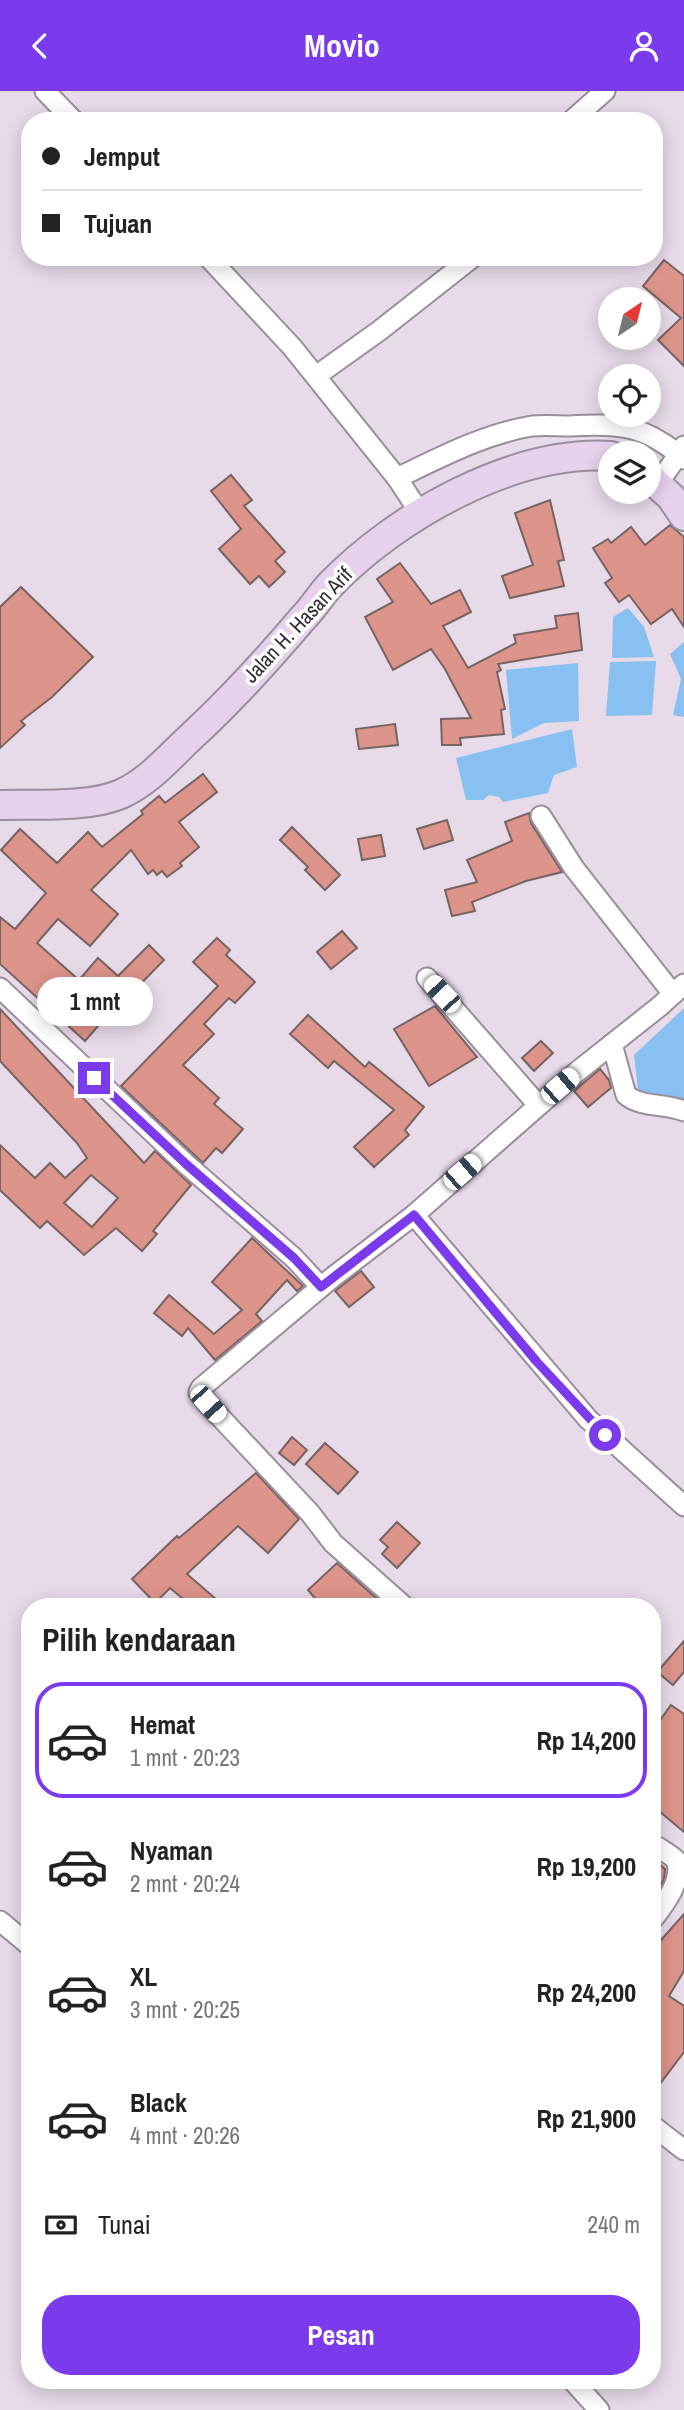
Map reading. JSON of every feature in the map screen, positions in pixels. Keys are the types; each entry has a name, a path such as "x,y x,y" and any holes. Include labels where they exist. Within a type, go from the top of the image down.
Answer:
{"main road":[{"name":"Jalan H. Hasan Arif","path":"0,806 108,798 124,793 143,780 208,721 334,582 381,542 408,495 546,460 598,458"},
{"path":"670,465 684,516"}],"street":[{"path":"45,91 65,112"},
{"path":"581,112 605,91"},
{"path":"216,266 292,347 408,495 465,445 506,431 536,426 610,424 632,427 670,465"},
{"path":"316,376 462,266"},
{"path":"395,1598 333,1543 199,1392 321,1287 414,1215 538,1105 613,1051 679,989 574,868 541,815"},
{"path":"427,978 538,1105"},
{"path":"0,988 186,1164 294,1258 321,1287"},
{"path":"613,1051 626,1094 638,1103 684,1111"},
{"path":"414,1215 588,1419 684,1506"},
{"path":"661,1850 677,1861 681,1868 681,1883 661,1909"},
{"path":"0,1921 21,1938"},
{"path":"661,2132 684,2150"},
{"path":"580,2389 599,2410"}],"water":[{"path":"628,608 644,627 654,657 612,658 613,617"},
{"path":"684,642 684,717 673,715 681,679 670,654"},
{"path":"656,661 652,715 606,716 610,662"},
{"path":"578,663 579,721 544,723 512,739 506,670"},
{"path":"572,729 577,767 554,775 548,793 503,802 499,797 489,795 483,800 466,800 456,758"},
{"path":"684,1008 684,1105 639,1098 634,1055"}],"building":[{"path":"664,260 684,276 684,366 662,344 662,336 681,318 662,302 662,287 643,286 659,266 663,266"},
{"path":"231,475 252,500 244,506 285,552 275,561 285,572 269,587 259,576 250,584 219,549 241,529 211,491"},
{"path":"550,500 564,560 558,561 564,586 510,598 502,576 533,565 515,513"},
{"path":"670,525 684,537 684,627 672,609 651,624 629,595 619,602 605,583 612,578 593,548 608,539 611,543 631,527 645,545"},
{"path":"400,563 431,604 460,590 471,612 443,626 468,668 516,643 514,635 557,628 555,616 578,613 582,650 498,664 501,670 497,672 505,709 501,710 504,734 460,738 461,745 442,745 441,719 471,718 445,669 431,649 393,670 365,617 393,602 377,579"},
{"path":"21,587 93,657 52,697 21,721 25,725 0,748 0,607"},
{"path":"395,724 398,745 359,749 356,729"},
{"path":"203,774 217,792 179,822 199,847 180,863 182,866 167,877 162,871 157,875 153,870 148,874 131,850 91,890 118,914 90,946 58,919 37,943 79,980 98,958 118,976 149,945 164,960 122,1003 120,1001 85,1041 0,964 0,917 15,929 46,893 1,850 20,829 57,863 88,832 102,847 143,814 141,811 159,796 165,803"},
{"path":"529,813 531,823 562,872 526,881 472,902 475,911 452,916 445,890 477,882 467,860 512,841 505,822"},
{"path":"447,820 453,840 424,849 417,829"},
{"path":"292,827 340,875 325,890 305,870 308,867 280,840"},
{"path":"381,835 385,856 362,860 358,839"},
{"path":"342,931 357,948 331,969 317,952"},
{"path":"217,938 230,950 226,955 255,982 235,1003 229,998 204,1024 214,1034 183,1065 219,1098 214,1104 243,1129 222,1153 216,1148 203,1163 121,1086 218,986 193,962"},
{"path":"435,1006 477,1057 429,1086 394,1029"},
{"path":"0,1009 144,1163 155,1151 191,1185 153,1231 157,1234 142,1251 116,1228 84,1255 47,1221 40,1228 0,1190 0,1145 35,1178 50,1163 65,1178 87,1158 77,1143 0,1061","holes":["91,1175 118,1198 92,1227 64,1203"]},
{"path":"308,1015 365,1067 369,1062 424,1107 405,1130 409,1135 374,1167 354,1147 394,1110 334,1061 328,1068 290,1034"},
{"path":"541,1041 553,1053 534,1071 522,1058"},
{"path":"600,1069 609,1080 611,1088 588,1107 574,1091"},
{"path":"252,1238 303,1286 297,1291 287,1280 256,1314 262,1321 215,1360 188,1328 182,1336 154,1313 169,1295 214,1334 242,1310 212,1282"},
{"path":"361,1271 374,1287 349,1307 335,1291"},
{"path":"292,1437 307,1450 294,1465 279,1453"},
{"path":"325,1443 358,1472 338,1494 306,1464"},
{"path":"256,1473 299,1519 268,1553 238,1526 187,1574 215,1598 182,1598 170,1588 160,1598 150,1598 132,1579 177,1536 179,1538"},
{"path":"397,1522 420,1543 397,1568 382,1554 388,1547 380,1540"},
{"path":"337,1563 376,1598 315,1598 308,1590"},
{"path":"684,1641 684,1672 673,1685 661,1675 661,1667"},
{"path":"671,1705 684,1714 684,1832 661,1813 661,1719"},
{"path":"661,1865 665,1869 661,1884"},
{"path":"684,1914 684,1971 669,1996 684,2006 684,2052 661,2082 661,1940"}],"route":[{"path":"94,1078 186,1164 294,1258 321,1287 414,1215 537,1362 605,1435"}]}
